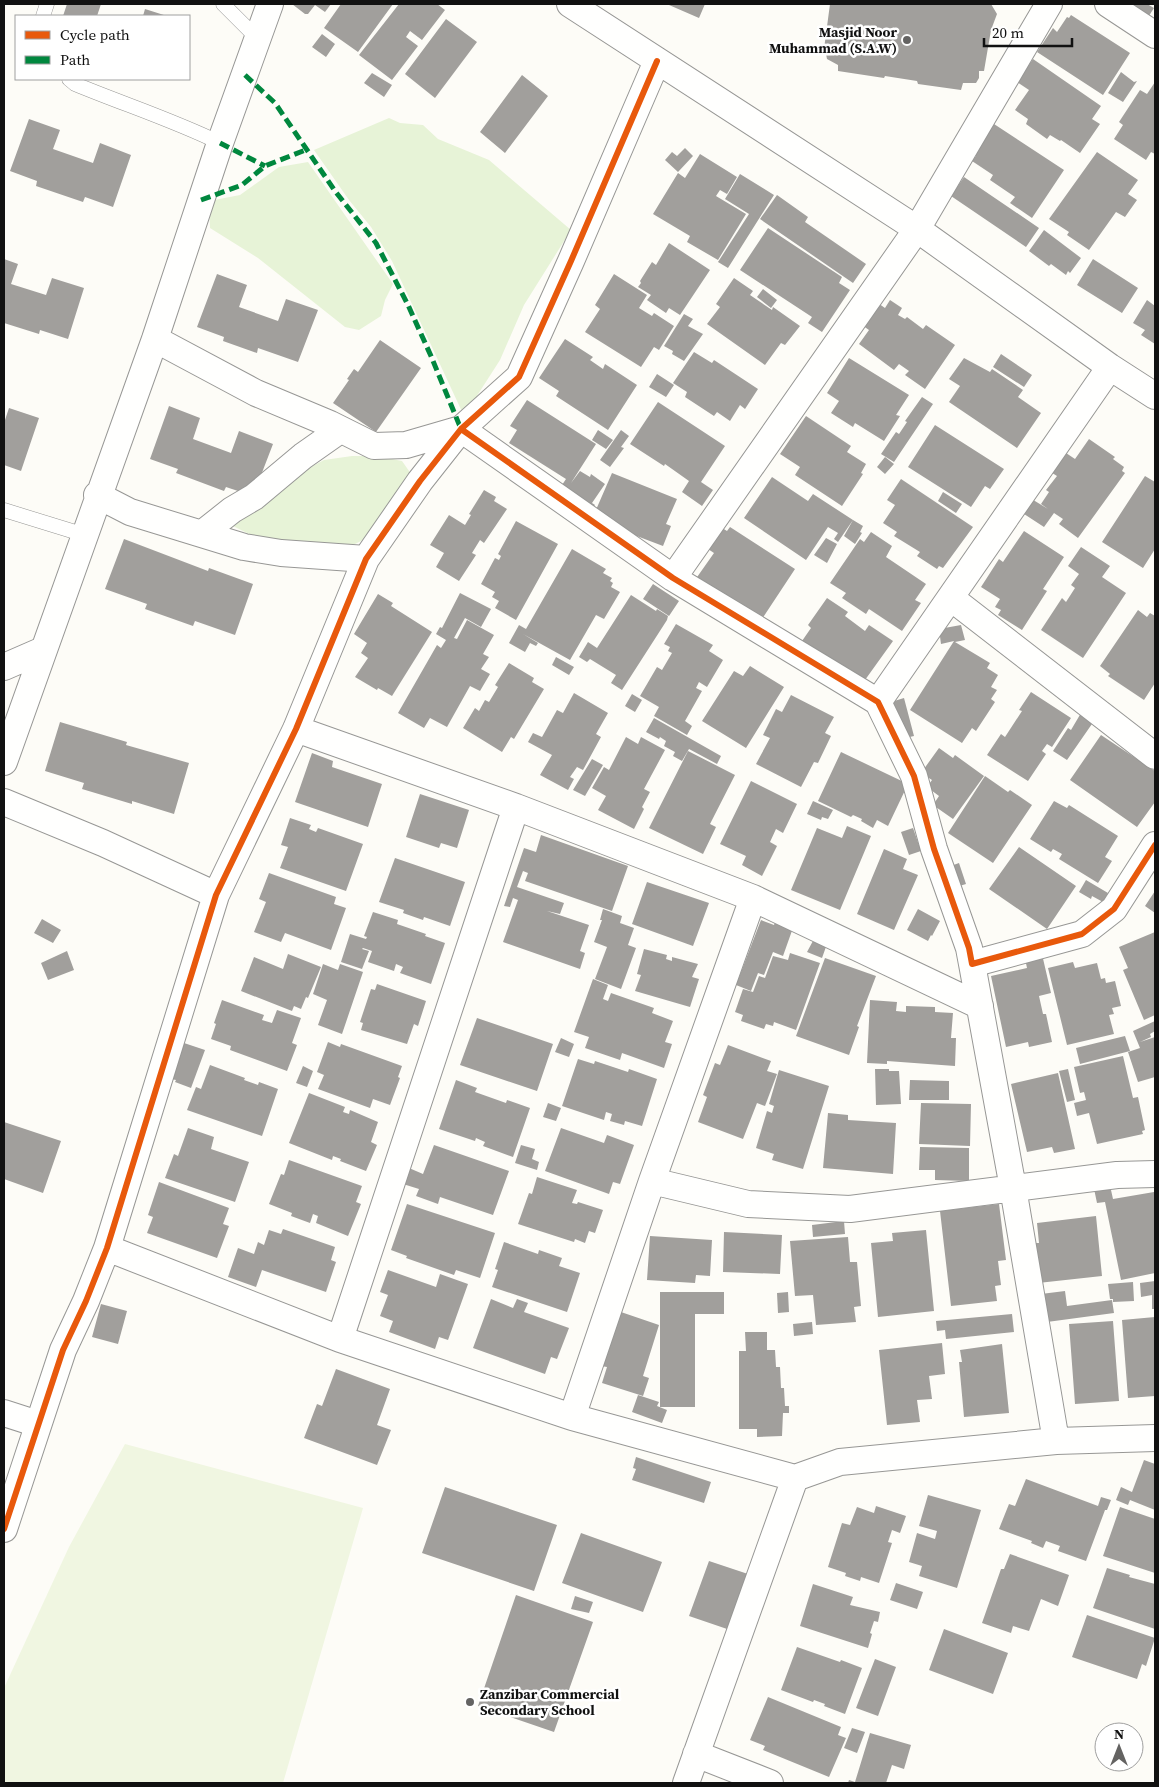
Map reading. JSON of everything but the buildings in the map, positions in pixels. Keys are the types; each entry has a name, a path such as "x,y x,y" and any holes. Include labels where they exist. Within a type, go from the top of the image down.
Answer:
{"street":[{"path":"6,751 85,535 270,4"},
{"path":"570,4 917,230 1110,367 1155,396"},
{"path":"673,578 917,230 1049,4"},
{"path":"1108,4 1155,35"},
{"path":"4,1528 63,1350 86,1301 107,1248 216,895 296,729 366,559 420,481 461,429 519,377 658,61"},
{"path":"154,339 256,393 295,408 374,446 406,446 461,429"},
{"path":"878,702 1110,367"},
{"path":"461,429 673,578 878,702 914,776 934,849 969,948 1014,1188 1056,1441"},
{"path":"203,533 232,510 254,497 304,456 340,430"},
{"path":"98,495 130,512 244,547 281,553 366,559"},
{"path":"951,598 1155,756"},
{"path":"4,667 43,650"},
{"path":"296,729 516,807 753,898 980,1006"},
{"path":"4,802 127,853 216,895"},
{"path":"340,1339 516,807"},
{"path":"972,964 1082,934 1114,909 1155,845"},
{"path":"572,1417 652,1181 753,898"},
{"path":"652,1181 748,1204 850,1208 1117,1175 1155,1174"},
{"path":"107,1248 340,1339 572,1417 795,1478 840,1462 1056,1441 1155,1438"},
{"path":"4,1412 38,1424"},
{"path":"686,1783 795,1478"},
{"path":"696,1754 770,1783"}],"lane":[{"path":"224,4 258,39"},
{"path":"70,80 75,84 189,128 220,143"},
{"path":"4,510 85,535"}],"green space":[{"path":"389,118 400,123 423,125 438,139 489,160 571,230 524,305 500,360 464,416 392,261 371,227 349,200 314,150"},
{"path":"308,162 393,284 385,300 381,316 359,330 345,327 258,258 210,228 209,201 240,195 279,167"},
{"path":"352,456 377,456 402,461 414,478 373,535 353,545 289,547 255,537 229,524 294,476 324,460"},
{"path":"125,1444 363,1508 283,1783 4,1783 4,1688 69,1547"}],"marked path":[{"path":"245,75 275,103 335,191 376,243 408,305 461,429"},
{"path":"220,143 265,166"},
{"path":"201,200 242,185 265,166 308,149"}],"cycle path":[{"path":"4,1529 63,1350 86,1301 107,1248 216,895 296,729 366,559 420,481 461,429 519,377 657,61"},
{"path":"461,429 673,578 878,702 914,776 934,849 969,948 972,964 1082,934 1114,909 1155,845"}],"place":[{"name":"Masjid Noor Muhammad (S.A.W)","path":"907,40"},
{"name":"Zanzibar Commercial Secondary School","path":"470,1702"}]}
